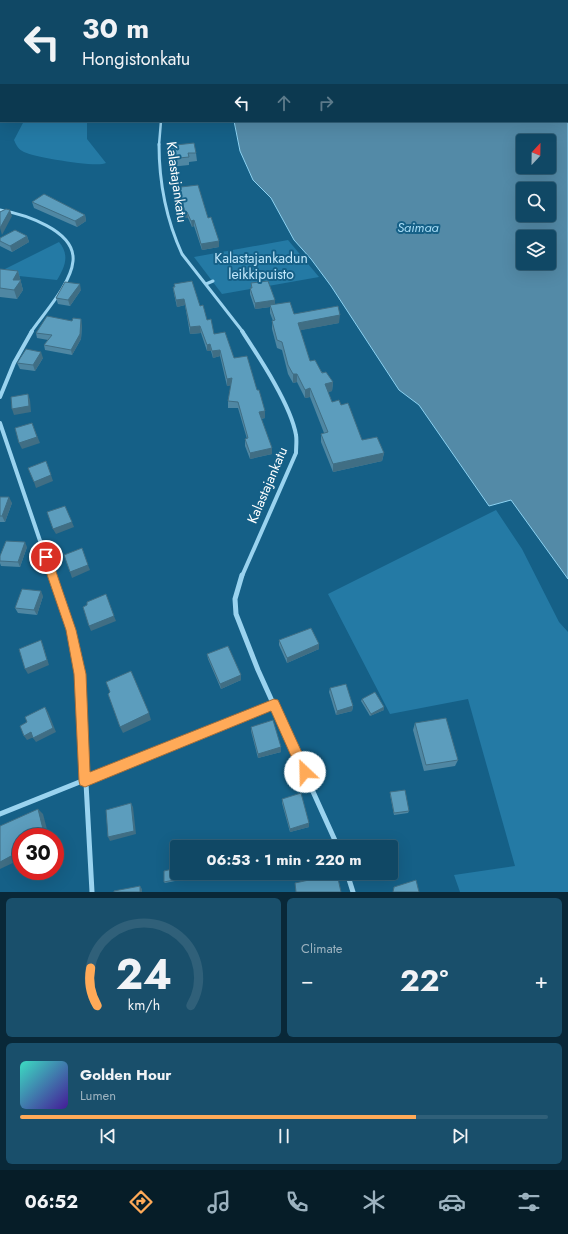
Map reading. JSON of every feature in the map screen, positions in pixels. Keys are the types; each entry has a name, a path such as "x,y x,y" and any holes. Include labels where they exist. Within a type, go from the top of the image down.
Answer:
{"street":[{"name":"Kalastajankatu","path":"161,122 158,143 170,225 174,238 182,254 252,346 291,418 296,435 296,453 293,463 245,566 234,599 236,614 274,704 335,840"},
{"path":"0,210 18,214 50,227 68,242 72,251 73,260 68,274 30,333 10,372 0,397"},
{"path":"206,284 213,281"},
{"path":"0,423 71,630 80,674 92,892"},
{"path":"0,814 274,704"},
{"path":"349,880 353,892"}],"green space":[{"path":"23,122 87,122 87,139 106,163 91,164 40,157 22,151 14,140"},
{"name":"Kalastajankadun leikkipuisto","path":"288,240 319,277 222,294 194,257"},
{"path":"59,242 64,252 65,261 57,280 0,274 0,269 3,270"},
{"path":"496,510 522,549 559,622 568,632 568,892 460,892 454,875 515,866 468,699 390,714 328,594"}],"water":[{"name":"Saimaa","path":"234,122 568,122 568,579 511,500 489,506 419,405 399,390 331,286 311,259 294,240 271,198 253,180 240,151"}],"building":[{"path":"194,143 196,153 188,153 189,157 169,159 167,146"},
{"path":"198,185 208,218 211,217 219,241 201,244 194,220 191,221 187,212 185,212 179,190 181,190 181,187"},
{"path":"44,194 85,215 75,221 32,202"},
{"path":"6,209 10,210 0,228 0,212"},
{"path":"15,230 27,236 10,246 0,241 0,238"},
{"path":"0,269 18,271 13,280 21,280 14,290 0,288"},
{"path":"192,281 200,306 203,305 207,320 211,319 214,334 225,332 234,358 247,356 265,411 259,412 272,448 250,453 245,439 248,438 238,402 228,401 232,378 227,379 220,350 212,351 210,344 207,345 200,326 190,327 184,299 176,300 173,287 175,287 174,284"},
{"path":"268,281 275,300 255,303 250,288 252,288 251,283"},
{"path":"65,282 80,284 68,300 56,298"},
{"path":"290,302 294,314 338,306 340,315 298,323 310,361 315,360 322,373 326,372 333,382 325,384 332,402 339,400 341,405 348,403 362,440 377,437 384,453 333,464 321,434 328,432 310,388 305,390 297,374 293,374 288,365 282,342 277,340 272,321 275,320 270,305"},
{"path":"47,316 72,321 73,318 81,319 80,334 71,350 44,345 52,335 36,333"},
{"path":"26,349 41,352 33,365 17,363"},
{"path":"28,394 29,406 12,409 11,397"},
{"path":"32,423 37,437 19,443 15,428"},
{"path":"46,461 51,475 34,482 28,468"},
{"path":"0,497 9,497 2,516 0,516"},
{"path":"65,506 72,522 53,529 47,512"},
{"path":"6,541 25,542 18,562 0,561 0,556"},
{"path":"82,548 88,565 70,572 64,555"},
{"path":"22,589 41,591 34,610 15,608"},
{"path":"106,594 114,616 89,626 83,607 87,605 87,602"},
{"path":"311,628 319,644 287,658 279,640"},
{"path":"41,640 47,660 25,669 19,649"},
{"path":"228,646 241,675 220,684 207,654"},
{"path":"131,671 149,713 120,727 108,694 110,692 106,682"},
{"path":"346,684 353,706 337,711 330,688"},
{"path":"375,692 384,707 371,714 362,699"},
{"path":"45,707 53,728 33,738 31,732 24,736 20,726 27,722 25,717"},
{"path":"446,718 458,760 426,765 415,723"},
{"path":"273,720 281,747 258,754 251,727"},
{"path":"405,790 409,811 394,813 390,792"},
{"path":"301,793 309,823 290,829 282,799"},
{"path":"131,803 134,831 108,837 106,810"},
{"path":"38,809 43,828 12,828 12,858 11,856 0,862 0,826"},
{"path":"170,870 170,880 174,880 164,882 164,871"},
{"path":"309,880 338,880 341,892 296,892 295,883"},
{"path":"416,880 419,892 393,892 394,887"},
{"path":"140,886 140,892 114,892 114,891"}],"route":[{"path":"46,557 71,630 80,674 85,781 274,704 305,772"}]}
